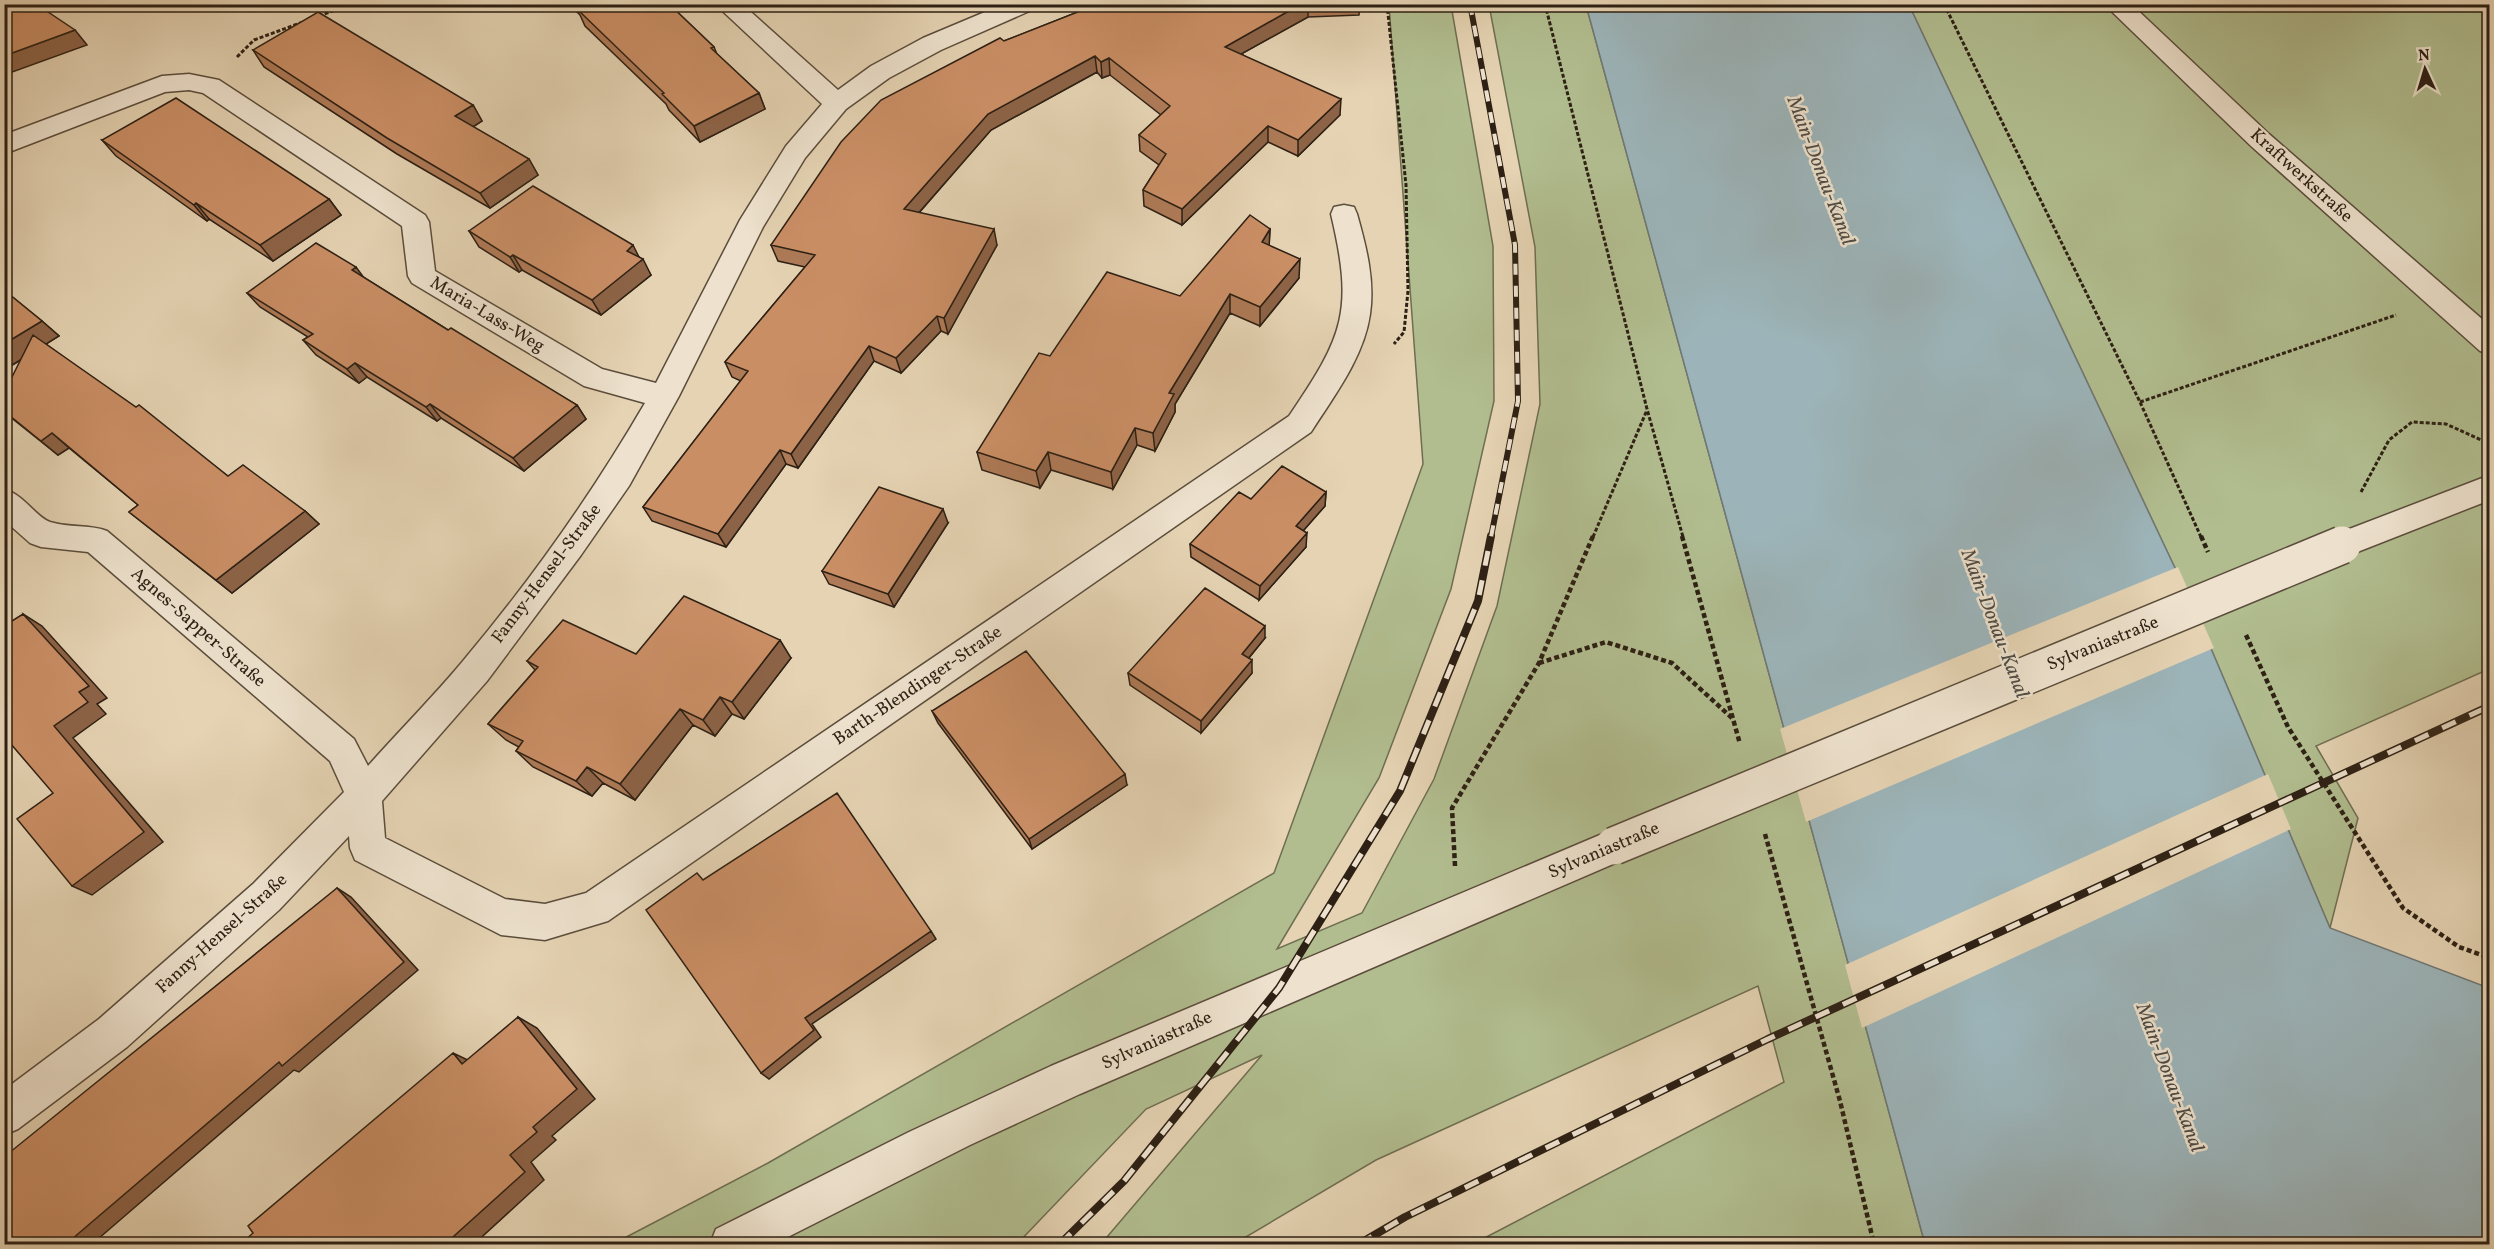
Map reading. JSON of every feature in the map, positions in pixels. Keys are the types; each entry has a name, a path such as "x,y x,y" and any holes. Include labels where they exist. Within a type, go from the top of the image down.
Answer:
{"street":[{"path":"727,4 837,103"},
{"name":"Fanny-Hensel-Straße","path":"4,1115 113,1033 266,897 364,796 475,671 570,546 618,477 664,396 750,227 795,152 837,103 880,72 932,44 1026,4"},
{"name":"Kraftwerkstraße","path":"2116,4 2260,140 2490,343"},
{"name":"Maria-Lass-Weg","path":"4,145 162,84 189,82 210,86 415,222 422,276 594,378 664,396"},
{"name":"Barth-Blendinger-Straße","path":"364,796 368,848 501,917 544,922 595,908 1300,424 1339,364 1356,314 1356,262 1344,214"},
{"name":"Sylvaniastraße","path":"731,1245 987,1116 1279,988 1456,915 1614,846 2342,545 2490,487"},
{"name":"Agnes-Sapper-Straße","path":"4,501 41,534 96,540 342,750 364,796"}],"path":[{"path":"319,16 351,4"},
{"path":"1339,364 1386,354 1404,332 1408,291 1406,184 1387,4"},
{"path":"1545,4 1647,409 1742,752"},
{"path":"1944,4 2140,402 2209,554"},
{"path":"210,86 254,40 308,20"},
{"path":"2140,402 2440,301"},
{"path":"1456,915 1452,808 1539,663 1647,409"},
{"path":"2381,530 2360,494 2389,440 2404,428 2412,422 2446,424 2490,444"},
{"path":"2243,630 2288,727 2403,908 2459,947 2490,958"},
{"path":"1539,663 1606,642 1672,663 1732,718"},
{"path":"1764,831 1840,1101 1874,1245"}],"green space":[{"path":"1389,5 1451,5 1493,246 1494,401 1451,589 1379,778 1277,949 1362,913 1434,779 1497,606 1540,404 1535,247 1489,5 1586,5 1925,1244 1473,1244 1784,1082 1758,986 1376,1160 1234,1244 1101,1244 1262,1055 1146,1109 1017,1244 613,1244 768,1163 1274,873 1423,464"},
{"path":"1909,5 2489,5 2489,669 2316,746 2358,818 2330,928 2192,604"}],"water":[{"name":"Main-Donau-Kanal","path":"1586,5 1909,5 2192,604 2330,928 2489,988 2489,1244 1925,1244"}],"pier":[{"path":"2178,567 2214,648 1806,822 1780,729"},
{"path":"2268,774 2291,829 1862,1028 1845,965"}],"building":[{"path":"4,4 36,4 75,30 4,56"},
{"path":"578,4 669,4 759,93 694,126 662,94 664,93 577,9 581,7"},
{"path":"1098,4 1301,4 1225,47 1341,99 1298,140 1268,126 1182,209 1143,190 1166,154 1139,135 1170,106 1109,58 1101,62 1095,56 988,114 904,209 994,229 944,318 937,316 896,358 869,346 791,454 780,450 718,534 643,507 748,371 725,362 815,255 771,245 841,142 881,100 1000,38 1004,41"},
{"path":"318,12 473,105 455,116 529,159 480,193 387,138 253,50"},
{"path":"176,98 329,199 260,245 196,203 194,205 102,140"},
{"path":"533,186 633,245 627,251 643,259 592,300 513,255 510,257 469,231"},
{"path":"1250,215 1270,229 1262,242 1300,259 1260,307 1230,294 1169,393 1174,394 1153,433 1135,428 1111,472 1048,452 1036,471 977,452 1039,353 1050,356 1107,272 1180,296"},
{"path":"316,243 356,267 352,270 448,330 451,328 577,405 513,458 430,404 426,407 355,363 347,369 303,340 313,334 247,293"},
{"path":"4,290 42,321 4,344"},
{"path":"33,335 136,407 139,405 228,476 243,465 305,511 216,580 129,512 138,505 52,433 41,441 4,411 4,393"},
{"path":"1282,466 1326,492 1296,526 1307,533 1260,586 1190,544 1239,492 1251,499"},
{"path":"879,487 943,509 888,594 822,571"},
{"path":"1205,588 1265,626 1242,654 1252,660 1201,721 1128,673"},
{"path":"684,596 780,640 732,702 720,697 703,720 680,709 620,784 587,767 576,781 516,751 523,741 488,724 538,667 527,661 563,620 636,654"},
{"path":"4,613 12,621 23,614 89,686 79,692 88,702 54,726 144,832 72,886 17,819 53,793 4,736"},
{"path":"1026,651 1125,774 1029,839 932,711"},
{"path":"837,793 931,931 805,1018 814,1030 761,1073 646,910 697,873 703,880"},
{"path":"337,888 404,962 282,1066 279,1062 65,1245 4,1245 4,1157"},
{"path":"518,1017 577,1089 533,1127 537,1132 510,1155 525,1172 444,1245 240,1245 253,1233 248,1226 453,1053 462,1064"}],"railway":[{"path":"1470,4 1515,245 1518,401 1491,537"},
{"path":"1060,1244 1124,1181 1279,988 1400,791 1478,601 1491,536"},
{"path":"1359,1244 1405,1217 1768,1039 2490,706"}]}
